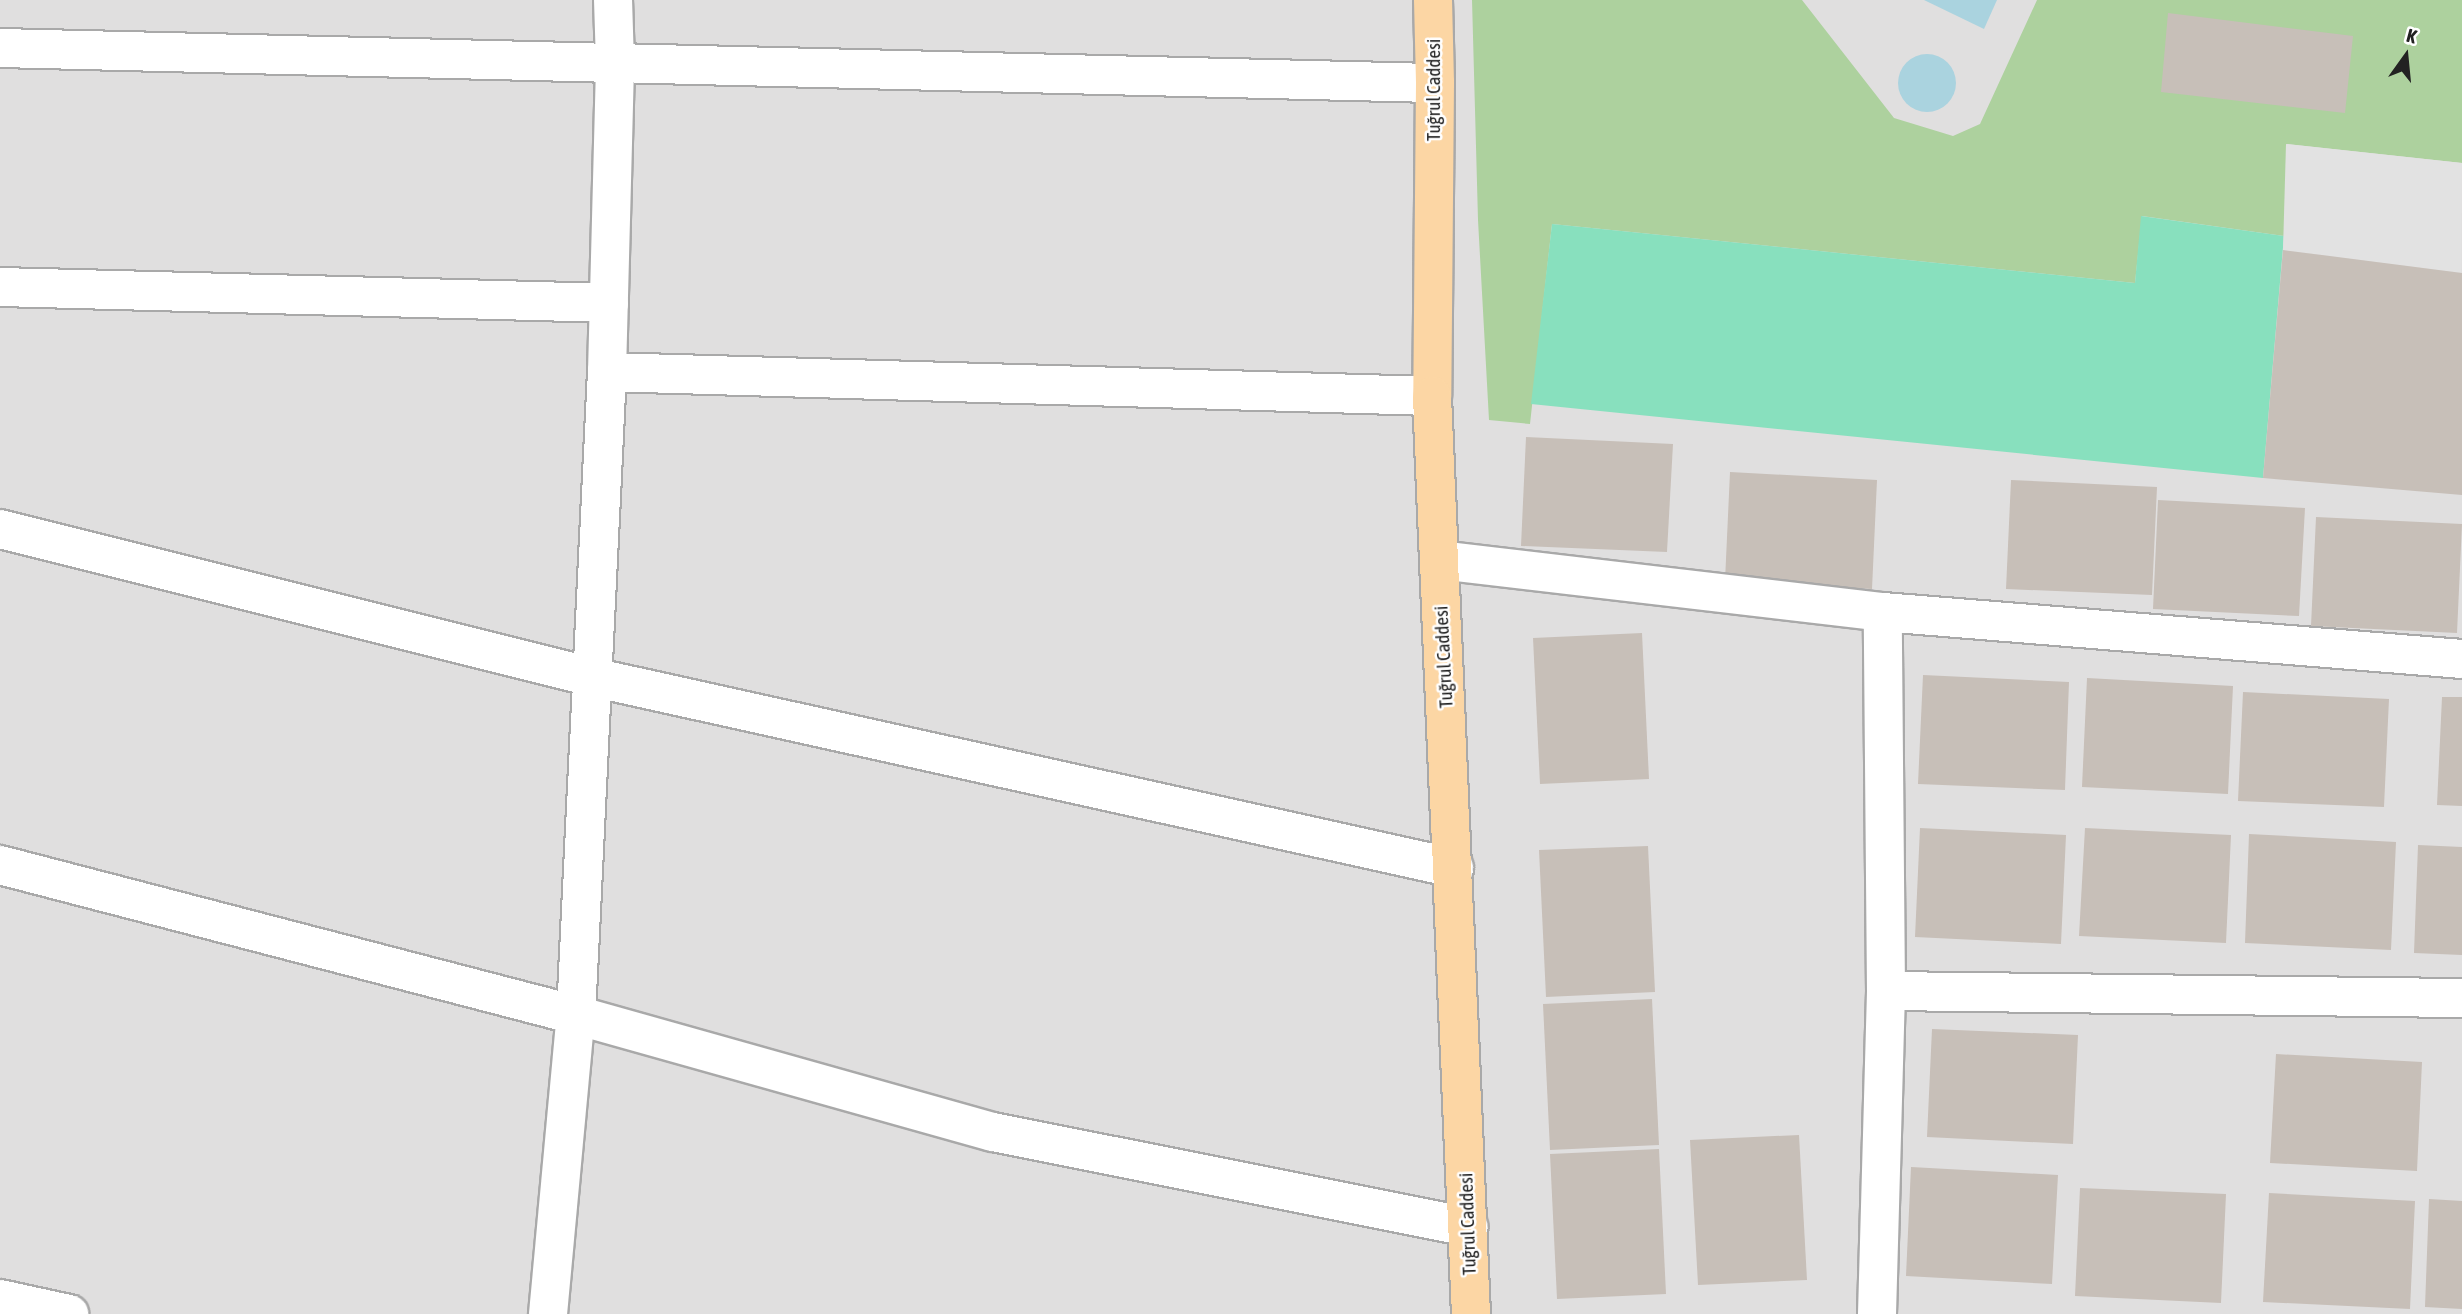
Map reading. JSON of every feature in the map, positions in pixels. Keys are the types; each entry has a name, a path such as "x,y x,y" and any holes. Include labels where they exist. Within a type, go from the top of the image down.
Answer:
{"main road":[{"name":"Tuğrul Caddesi","path":"1433,0 1436,83 1433,396 1471,1314"}],"street":[{"path":"548,1314 576,1015 607,372 615,63 613,0"},
{"path":"0,48 1436,83"},
{"path":"0,287 609,303"},
{"path":"607,372 1433,396"},
{"path":"0,529 592,677 1454,868"},
{"path":"1440,561 1883,612 2462,659"},
{"path":"1877,1314 1886,991 1883,612"},
{"path":"0,865 576,1015 993,1132 1469,1227"},
{"path":"1886,991 2462,998"},
{"path":"0,1299 69,1314"}],"shaded area":[{"path":"0,0 2462,0 2462,1314 0,1314"},
{"path":"2286,144 2462,163 2461,273 2283,250"}],"green space":[{"path":"1472,0 1802,0 1894,118 1953,136 1980,124 2037,0 2462,0 2462,163 2287,144 2284,236 2142,216 2135,283 1552,224 1530,424 1489,420 1478,220"},
{"path":"2141,216 2284,236 2263,478 1531,404 1552,224 2135,283"}],"water":[{"path":"1924,0 1997,0 1984,29"},
{"path":"1927,54 1943,59 1951,67 1956,83 1951,99 1943,107 1927,112 1911,107 1903,99 1898,83 1903,67 1911,59"}],"building":[{"path":"2168,13 2353,36 2345,113 2161,92"},
{"path":"2283,250 2462,273 2462,495 2263,478"},
{"path":"1526,437 1673,444 1667,552 1521,546"},
{"path":"1730,472 1877,480 1872,589 1725,581"},
{"path":"2011,480 2157,487 2152,595 2006,589"},
{"path":"2158,500 2305,508 2299,616 2153,609"},
{"path":"2316,517 2462,524 2457,633 2311,626"},
{"path":"1642,633 1649,779 1540,784 1533,638"},
{"path":"1923,675 2069,682 2065,790 1918,784"},
{"path":"2087,678 2233,686 2228,794 2082,787"},
{"path":"2243,692 2389,699 2384,807 2238,801"},
{"path":"2442,697 2462,697 2462,806 2437,805"},
{"path":"1920,828 2066,835 2061,944 1915,937"},
{"path":"2085,828 2231,835 2226,943 2079,936"},
{"path":"2249,834 2396,842 2391,950 2245,943"},
{"path":"2418,845 2462,847 2462,955 2414,953"},
{"path":"1648,846 1655,992 1546,997 1539,850"},
{"path":"1652,999 1659,1145 1550,1150 1543,1004"},
{"path":"1932,1029 2078,1035 2073,1144 1927,1137"},
{"path":"2276,1054 2422,1062 2417,1171 2270,1163"},
{"path":"1799,1135 1807,1280 1698,1285 1690,1140"},
{"path":"1659,1149 1666,1294 1557,1299 1550,1154"},
{"path":"1911,1167 2058,1175 2052,1284 1906,1276"},
{"path":"2080,1188 2226,1194 2221,1303 2075,1296"},
{"path":"2269,1193 2415,1201 2410,1309 2263,1302"},
{"path":"2429,1199 2462,1201 2462,1309 2425,1307"}]}
